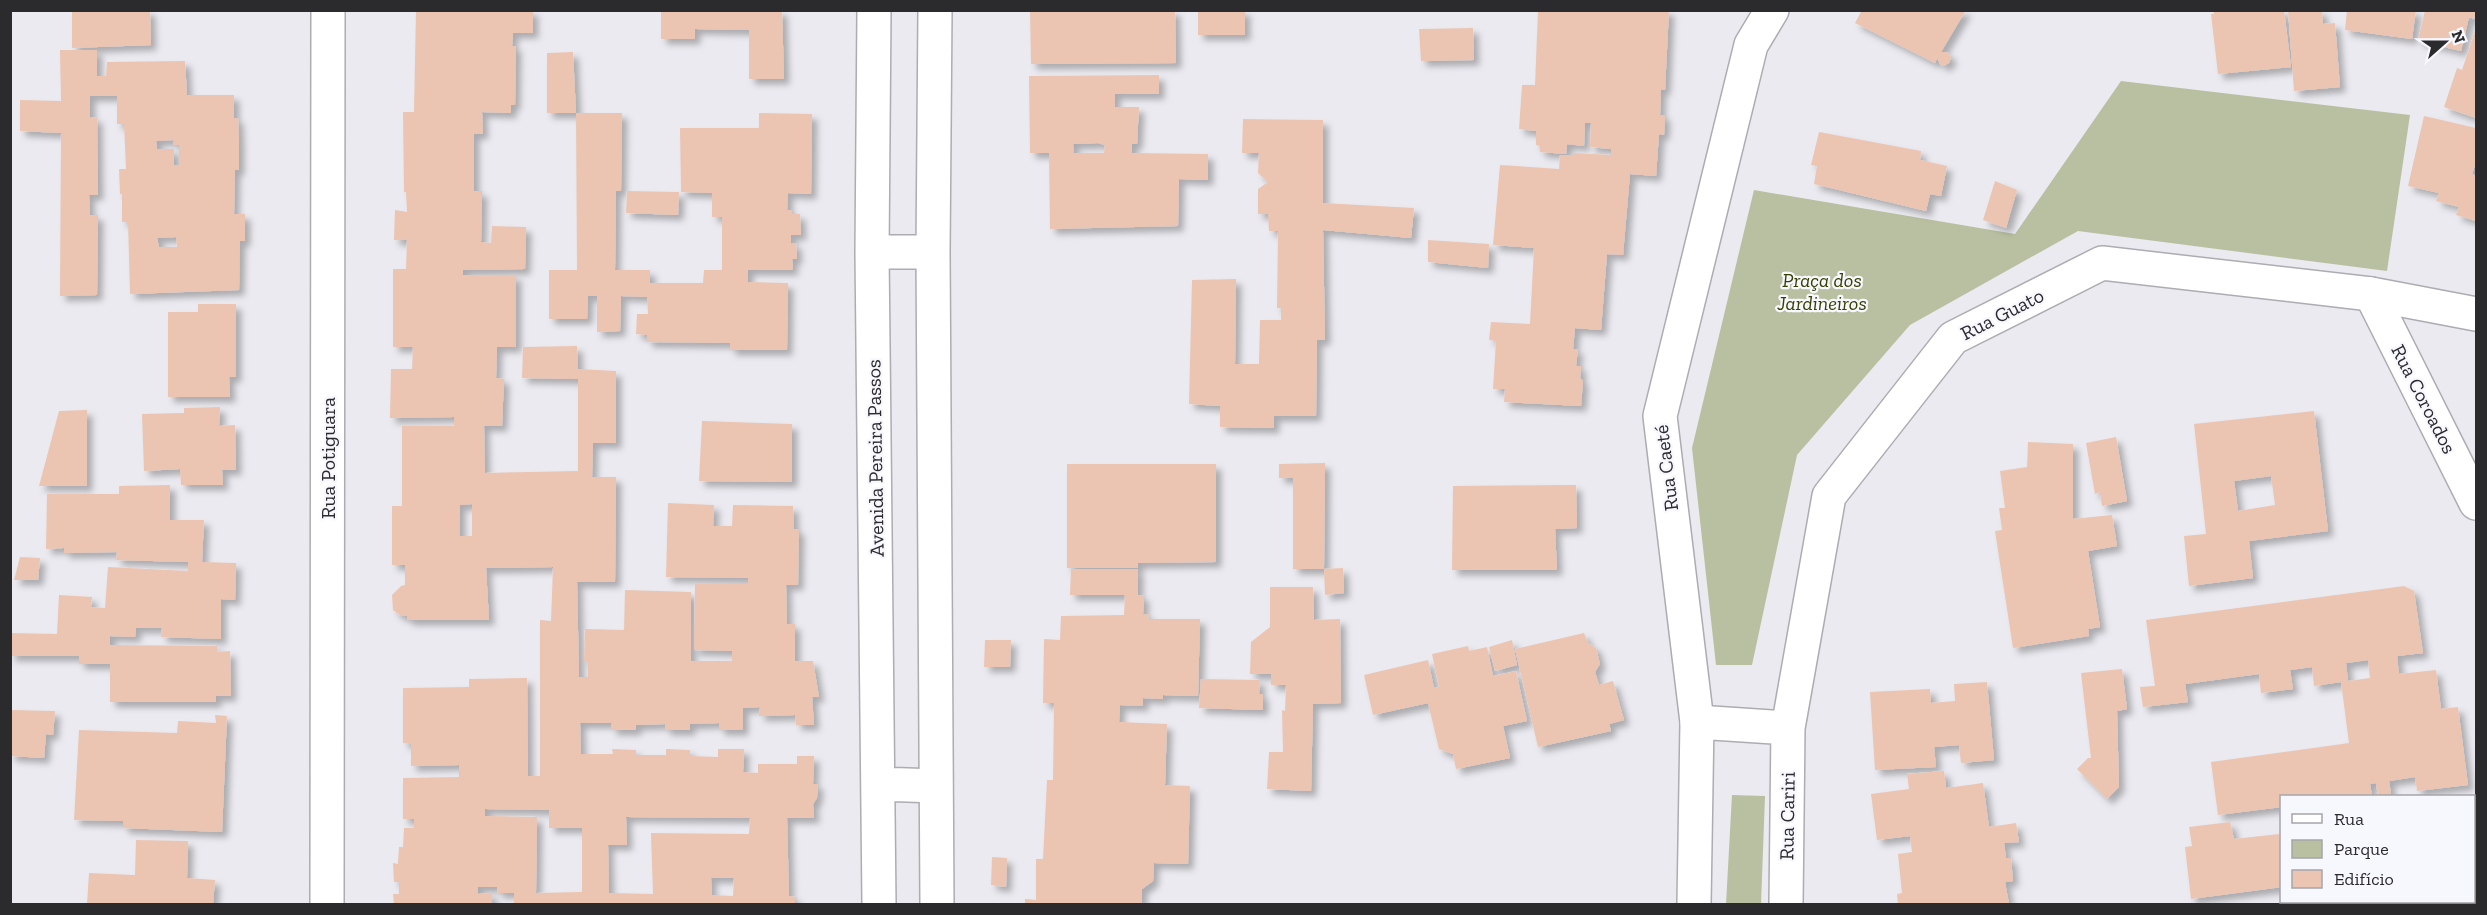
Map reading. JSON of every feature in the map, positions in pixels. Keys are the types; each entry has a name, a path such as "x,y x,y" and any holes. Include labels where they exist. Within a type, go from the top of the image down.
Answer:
{"street":[{"name":"Rua Potiguara","path":"327,904 328,10"},
{"name":"Avenida Pereira Passos","path":"874,10 872,252 879,904"},
{"path":"935,10 933,252 937,904"},
{"name":"Rua Caeté","path":"1694,904 1697,722 1660,416 1751,45 1772,10"},
{"path":"872,252 933,252"},
{"name":"Rua Guato","path":"1788,728 1829,496 1953,338 2102,263 2371,294 2476,314"},
{"name":"Rua Coroados","path":"2371,294 2476,503"},
{"path":"1697,722 1788,728"},
{"name":"Rua Cariri","path":"1786,904 1788,728"},
{"path":"879,784 936,786"}],"green space":[{"name":"Praça dos Jardineiros","path":"2121,81 2410,115 2387,271 2078,231 1910,325 1797,455 1752,665 1716,665 1692,448 1754,190 2015,234"},
{"path":"1732,795 1765,796 1761,904 1726,904"}],"building":[{"path":"72,10 150,10 151,45 72,48"},
{"path":"416,10 533,10 533,33 513,33 512,46 516,46 515,105 511,105 511,113 482,112 483,134 474,134 474,191 482,191 481,242 491,243 492,226 526,227 525,269 463,270 463,275 516,275 516,347 497,347 496,378 504,379 502,426 484,426 485,473 578,471 578,379 522,378 523,347 577,346 578,369 616,371 616,443 593,443 592,477 616,477 615,582 577,582 579,677 588,677 588,661 584,661 585,629 624,630 625,590 691,592 691,661 732,661 732,651 694,650 695,584 748,584 748,578 666,577 668,503 714,505 713,526 732,526 733,505 793,506 794,529 799,529 798,585 786,585 787,624 795,624 795,661 813,661 819,697 812,697 814,725 796,725 795,715 759,716 760,707 743,708 743,730 719,730 719,723 690,724 690,730 665,730 665,724 636,725 636,730 611,730 612,723 580,723 581,754 613,754 612,749 636,750 636,755 666,755 666,749 690,750 690,756 718,757 718,749 744,749 743,772 758,773 758,764 797,764 797,756 814,756 813,784 818,784 817,798 813,804 814,818 787,818 789,896 795,897 795,904 514,904 514,893 498,893 497,887 478,887 478,894 492,893 492,904 394,904 393,894 399,894 399,882 394,882 393,863 398,864 399,847 403,847 404,828 414,828 414,819 403,819 403,778 459,777 459,765 411,766 411,744 403,743 403,688 469,687 469,679 527,678 528,776 540,776 540,620 551,621 553,567 486,568 489,620 407,620 407,616 401,616 393,610 392,595 405,585 405,565 392,565 392,506 402,506 402,426 454,426 454,417 390,418 391,369 412,369 413,347 393,347 393,269 406,269 407,240 394,240 395,210 407,212 406,192 404,192 403,112 414,112","holes":["472,504 472,536 460,536 460,505","485,809 549,810 549,828 582,828 582,892 536,893 537,817 485,816","626,817 750,818 749,834 651,833 653,894 609,893 608,845 627,845","711,878 734,878 733,896 712,895"]},
{"path":"661,10 782,10 784,79 749,79 749,30 695,29 695,39 661,39"},
{"path":"1030,10 1175,10 1176,63 1031,64"},
{"path":"1198,10 1245,10 1245,35 1198,35"},
{"path":"1538,10 1669,10 1665,90 1661,89 1660,115 1665,115 1664,135 1659,134 1656,176 1630,174 1623,255 1607,254 1601,330 1575,328 1573,349 1578,349 1576,366 1581,366 1580,378 1583,381 1581,406 1504,402 1505,389 1493,389 1496,341 1489,340 1491,322 1530,324 1534,248 1493,245 1500,165 1559,169 1560,155 1574,155 1574,153 1611,155 1611,149 1590,147 1591,123 1585,123 1584,146 1567,144 1566,154 1540,152 1540,146 1536,145 1536,131 1519,129 1522,85 1535,85"},
{"path":"1862,10 1966,10 1941,52 1947,52 1951,57 1949,63 1943,66 1937,58 1935,63 1855,23"},
{"path":"2213,10 2284,10 2291,67 2218,74 2211,14 2214,14"},
{"path":"2288,10 2322,10 2323,24 2335,23 2340,87 2294,91"},
{"path":"2347,10 2416,10 2412,39 2345,30"},
{"path":"2425,10 2476,10 2475,19 2469,17 2461,51 2418,41"},
{"path":"1473,28 1474,60 1421,61 1419,29"},
{"path":"2476,28 2476,118 2444,107 2457,68 2462,70"},
{"path":"60,50 97,50 97,76 106,76 107,62 185,61 187,95 234,95 234,118 238,118 239,170 235,170 234,214 245,214 245,241 240,241 239,290 130,294 128,222 122,222 119,169 126,169 124,124 117,124 117,96 90,96 90,118 97,117 98,195 89,195 90,215 98,215 97,295 60,296 61,133 20,131 20,100 61,101","holes":["174,140 173,145 179,145 179,165 174,165 174,149 157,149 156,141","176,237 177,247 159,247 157,238"]},
{"path":"573,52 576,113 547,113 547,53"},
{"path":"1159,75 1159,94 1115,94 1115,107 1139,107 1137,144 1132,144 1132,153 1208,154 1208,180 1179,179 1178,226 1050,229 1049,153 1030,153 1029,76","holes":["1073,144 1105,145 1104,153 1074,153"]},
{"path":"576,113 622,113 621,191 616,191 615,270 650,270 650,283 703,283 704,270 722,270 722,217 712,217 712,193 681,192 680,128 759,128 759,113 812,114 811,194 788,193 787,210 792,210 792,214 800,214 801,235 791,235 791,244 796,243 797,259 792,259 793,270 748,270 748,282 788,283 787,350 730,350 730,343 647,342 647,335 636,334 637,314 648,314 647,297 621,296 620,331 597,332 597,296 588,296 587,319 549,319 549,270 577,270"},
{"path":"2424,116 2476,128 2476,162 2472,174 2476,176 2476,221 2456,215 2459,207 2436,201 2439,193 2408,186"},
{"path":"1243,119 1323,120 1323,203 1414,208 1411,238 1323,230 1325,340 1317,340 1316,416 1274,416 1274,428 1220,427 1220,406 1189,404 1192,280 1236,279 1235,364 1259,364 1260,320 1281,320 1281,308 1277,308 1278,231 1269,231 1268,214 1258,214 1258,189 1268,182 1258,173 1259,153 1242,153"},
{"path":"1819,132 1921,151 1920,160 1947,166 1941,196 1930,194 1926,211 1814,184 1817,166 1811,165"},
{"path":"1995,181 2017,190 2006,228 1983,220"},
{"path":"627,191 679,192 678,215 626,213"},
{"path":"1428,240 1489,244 1488,268 1428,262"},
{"path":"198,304 236,304 236,377 229,377 230,397 168,397 168,312 198,312"},
{"path":"220,407 219,426 235,425 236,470 222,470 223,485 181,485 180,469 144,471 142,414 184,413 184,408"},
{"path":"87,410 87,486 39,486 59,411"},
{"path":"2314,411 2328,531 2249,541 2253,578 2189,586 2184,536 2206,534 2194,424","holes":["2271,476 2275,505 2238,511 2234,481"]},
{"path":"702,421 792,424 792,482 699,481"},
{"path":"2116,437 2127,501 2102,506 2100,492 2095,494 2086,443"},
{"path":"2028,442 2073,444 2073,519 2112,515 2117,546 2088,551 2100,627 2088,629 2089,636 2013,648 1995,531 2002,530 1999,508 2005,508 2000,471 2027,467"},
{"path":"1325,463 1324,569 1293,569 1293,478 1279,478 1279,464"},
{"path":"1067,464 1216,464 1216,562 1138,563 1138,568 1067,568"},
{"path":"170,485 170,520 204,520 202,562 236,563 235,600 221,599 221,639 161,637 162,628 136,628 135,637 110,636 110,645 217,646 217,652 230,651 231,696 216,696 216,702 110,702 110,664 79,664 79,656 10,656 10,633 57,634 59,595 92,597 91,607 105,608 108,567 188,571 188,562 116,560 117,552 64,553 64,548 46,549 47,494 119,494 119,486"},
{"path":"1576,485 1577,528 1555,529 1557,570 1452,570 1453,486"},
{"path":"20,557 40,558 38,580 14,580"},
{"path":"1343,568 1344,593 1325,595 1324,569"},
{"path":"1071,569 1138,569 1138,595 1144,596 1143,615 1149,614 1148,619 1200,619 1198,696 1163,695 1163,699 1143,698 1143,706 1120,705 1119,722 1167,724 1165,785 1190,786 1188,864 1154,863 1153,881 1142,889 1142,904 1025,904 1025,899 1036,900 1036,859 1043,859 1047,780 1053,780 1054,703 1043,703 1044,639 1060,640 1061,616 1124,615 1125,595 1070,595"},
{"path":"2404,586 2414,591 2423,653 2397,656 2399,674 2436,670 2441,709 2458,707 2468,785 2417,791 2415,777 2389,781 2391,794 2378,795 2376,783 2370,784 2372,795 2280,795 2280,807 2218,815 2211,762 2349,743 2341,682 2314,686 2312,667 2290,670 2293,689 2261,693 2259,674 2185,684 2188,702 2143,707 2140,687 2155,686 2146,620","holes":["2368,660 2370,678 2348,681 2346,663"]},
{"path":"1270,587 1313,587 1314,620 1340,619 1341,703 1313,704 1311,791 1267,789 1269,752 1283,752 1282,710 1285,711 1286,685 1271,685 1271,674 1250,674 1251,642 1270,627"},
{"path":"1584,633 1588,643 1596,648 1600,664 1595,672 1599,685 1613,681 1624,720 1609,724 1611,731 1538,747 1515,649"},
{"path":"985,640 1011,640 1010,667 984,667"},
{"path":"1512,640 1517,665 1495,671 1489,647"},
{"path":"1468,646 1469,651 1487,647 1493,676 1516,671 1527,721 1503,726 1510,758 1456,769 1453,754 1439,749 1428,703 1373,715 1364,675 1428,660 1434,688 1439,687 1432,654"},
{"path":"2122,669 2127,709 2117,711 2119,787 2107,799 2077,769 2088,758 2091,758 2081,673"},
{"path":"1201,679 1260,680 1259,694 1263,694 1263,710 1199,708"},
{"path":"1987,682 1994,760 1961,763 1959,745 1934,747 1936,767 1875,770 1870,692 1930,689 1931,703 1955,701 1954,684"},
{"path":"10,710 55,711 53,735 46,734 44,758 10,756"},
{"path":"215,715 227,716 222,832 123,828 123,821 74,820 79,730 177,733 178,721 216,723"},
{"path":"1944,771 1946,788 1983,783 1989,827 2016,823 2019,842 2004,843 2006,858 2011,858 2013,881 2005,882 2009,904 1898,904 1897,894 1902,893 1898,854 1912,852 1910,836 1877,840 1871,794 1909,789 1907,774"},
{"path":"2230,822 2234,839 2279,834 2280,887 2191,899 2185,847 2192,846 2189,827"},
{"path":"136,840 188,841 187,878 215,880 213,904 87,904 89,873 135,875"},
{"path":"992,857 1007,858 1006,887 991,885"},
{"path":"2364,903 2408,903 2408,904"}]}
